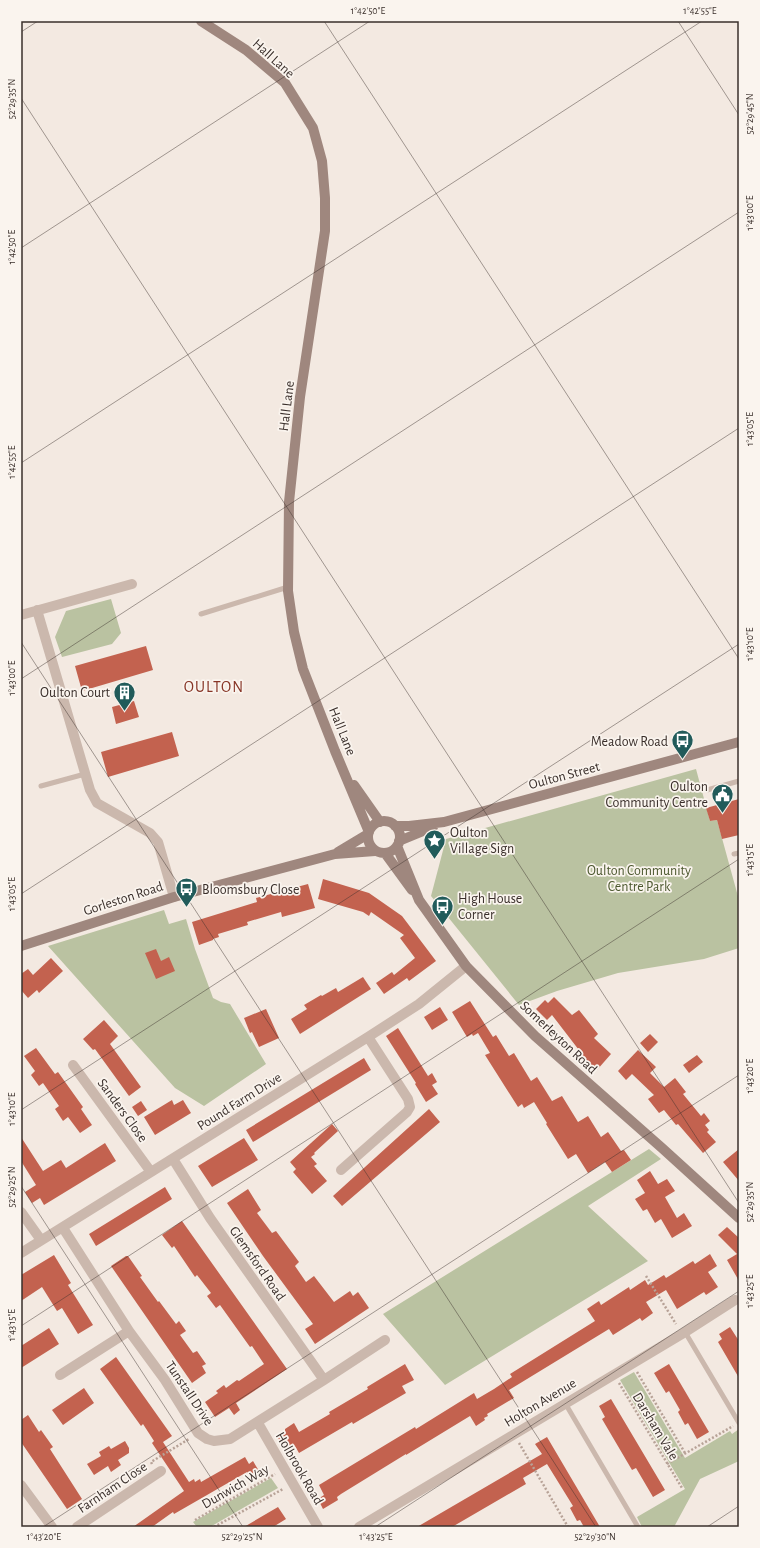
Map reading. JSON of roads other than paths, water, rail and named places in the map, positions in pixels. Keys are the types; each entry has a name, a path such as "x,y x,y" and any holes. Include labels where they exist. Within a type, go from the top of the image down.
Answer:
{"main road":[{"name":"Hall Lane","path":"201,21 246,50 285,84 313,128 322,161 325,198 324,231 300,397 289,502 288,587 294,632 303,668 369,833"},
{"name":"Oulton Street","path":"395,826 444,822 739,742"},
{"path":"344,771 380,822"},
{"path":"335,854 369,833 375,824 380,822 386,822 395,826 399,836 398,843"},
{"path":"380,852 390,852 398,843 444,822"},
{"path":"369,833 368,842 380,852 419,900"},
{"name":"Somerleyton Road","path":"398,843 419,900 466,966 535,1036 739,1218"},
{"name":"Gorleston Road","path":"21,946 174,897 335,854 380,852"}],"street":[{"path":"21,615 132,584"},
{"path":"37,610 90,790 97,803 150,833 158,842 174,897"},
{"name":"Pound Farm Drive","path":"21,1253 368,1037 419,1004 466,966"},
{"path":"342,1170 407,1112 410,1107 408,1098 368,1037"},
{"name":"Sanders Close","path":"73,1064 151,1172"},
{"name":"Glemsford Road","path":"173,1159 210,1218 324,1380"},
{"path":"21,1212 42,1240"},
{"name":"Tunstall Drive","path":"63,1228 129,1330 165,1380 198,1433 214,1442 230,1439 258,1423 385,1340"},
{"name":"Holton Avenue","path":"359,1527 684,1333 734,1300"},
{"path":"60,1374 129,1330"},
{"name":"Holbrook Road","path":"258,1423 318,1527"},
{"name":"Farnham Close","path":"77,1527 159,1472"},
{"path":"21,1485 52,1527"}],"lane":[{"path":"201,614 288,587"},
{"path":"40,786 85,774"},
{"path":"708,790 739,781"},
{"path":"684,1333 739,1423"},
{"path":"565,1403 638,1527"}],"place":[{"name":"Oulton Court","path":"125,712"},
{"name":"Meadow Road","path":"683,760"},
{"name":"Oulton Community Centre","path":"723,814"},
{"name":"Oulton Village Sign","path":"434,860"},
{"name":"Bloomsbury Close","path":"186,908"},
{"name":"High House Corner","path":"442,926"}],"district":[{"name":"OULTON","path":"214,686"}],"park label":[{"name":"Oulton Community Centre Park","path":"639,878"}]}
